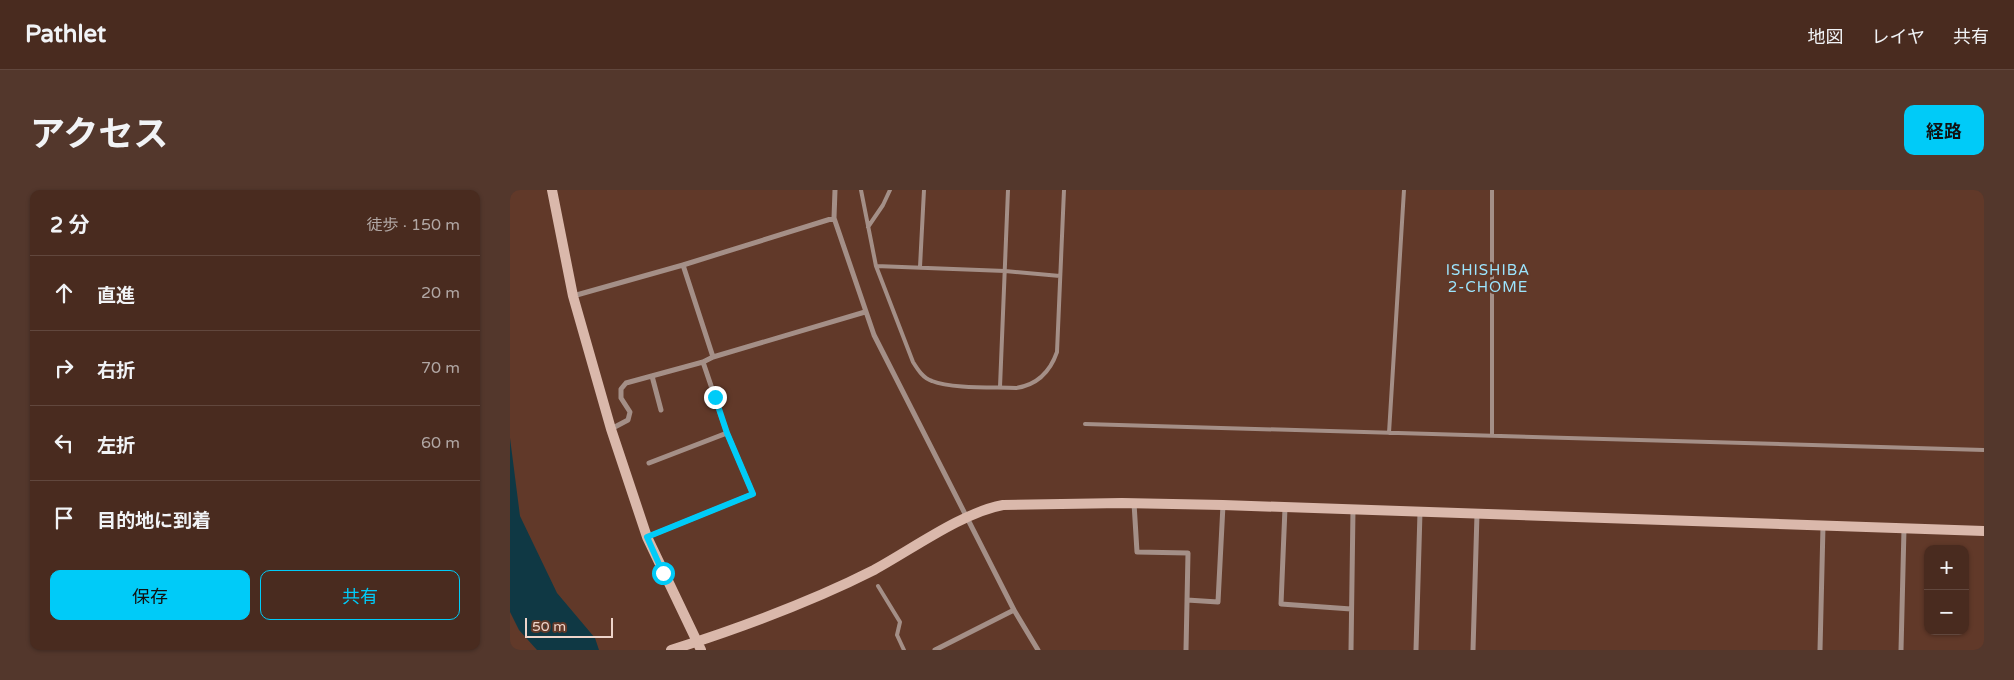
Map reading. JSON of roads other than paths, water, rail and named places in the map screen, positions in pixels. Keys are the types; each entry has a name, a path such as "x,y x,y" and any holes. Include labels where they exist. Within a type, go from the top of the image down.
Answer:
{"street":[{"path":"552,190 573,296 611,429 647,537 699,646"},
{"path":"835,190 834,218 874,335 1014,610 1038,650"},
{"path":"573,296 684,265 834,218"},
{"path":"684,265 713,357"},
{"path":"611,429 628,420 630,412 621,398 621,389 626,383 703,362 713,357 866,312"},
{"path":"647,537 753,494 727,433 703,362"},
{"path":"652,376 661,410"},
{"path":"649,463 727,433"},
{"path":"1134,504 1137,552 1188,553 1186,650"},
{"path":"671,650 683,646 699,646 785,610 873,570 967,518 992,507 1003,505 1222,505 1984,531"},
{"path":"1187,600 1218,602 1222,505"},
{"path":"1285,508 1281,604 1351,609"},
{"path":"1351,650 1353,510"},
{"path":"1416,650 1420,512"},
{"path":"1473,650 1476,514"},
{"path":"1820,650 1823,526"},
{"path":"1901,650 1904,529"},
{"path":"935,650 1014,610"}],"lane":[{"path":"861,190 876,266 913,362 921,374 932,381 951,385 1000,387 1026,386 1036,382 1050,368 1056,352 1064,190"},
{"path":"868,227 883,205 890,190"},
{"path":"920,267 924,190"},
{"path":"1000,387 1008,190"},
{"path":"1389,433 1404,190"},
{"path":"1492,190 1492,436"},
{"path":"876,266 1005,271 1060,276"},
{"path":"1085,424 1984,450"},
{"path":"878,586 900,622 897,635 904,650"}],"water":[{"path":"510,438 520,516 557,593 595,638 599,650 537,650 519,630 510,612"}],"district":[{"name":"ISHISHIBA 2-CHOME","path":"1488,278"}]}
